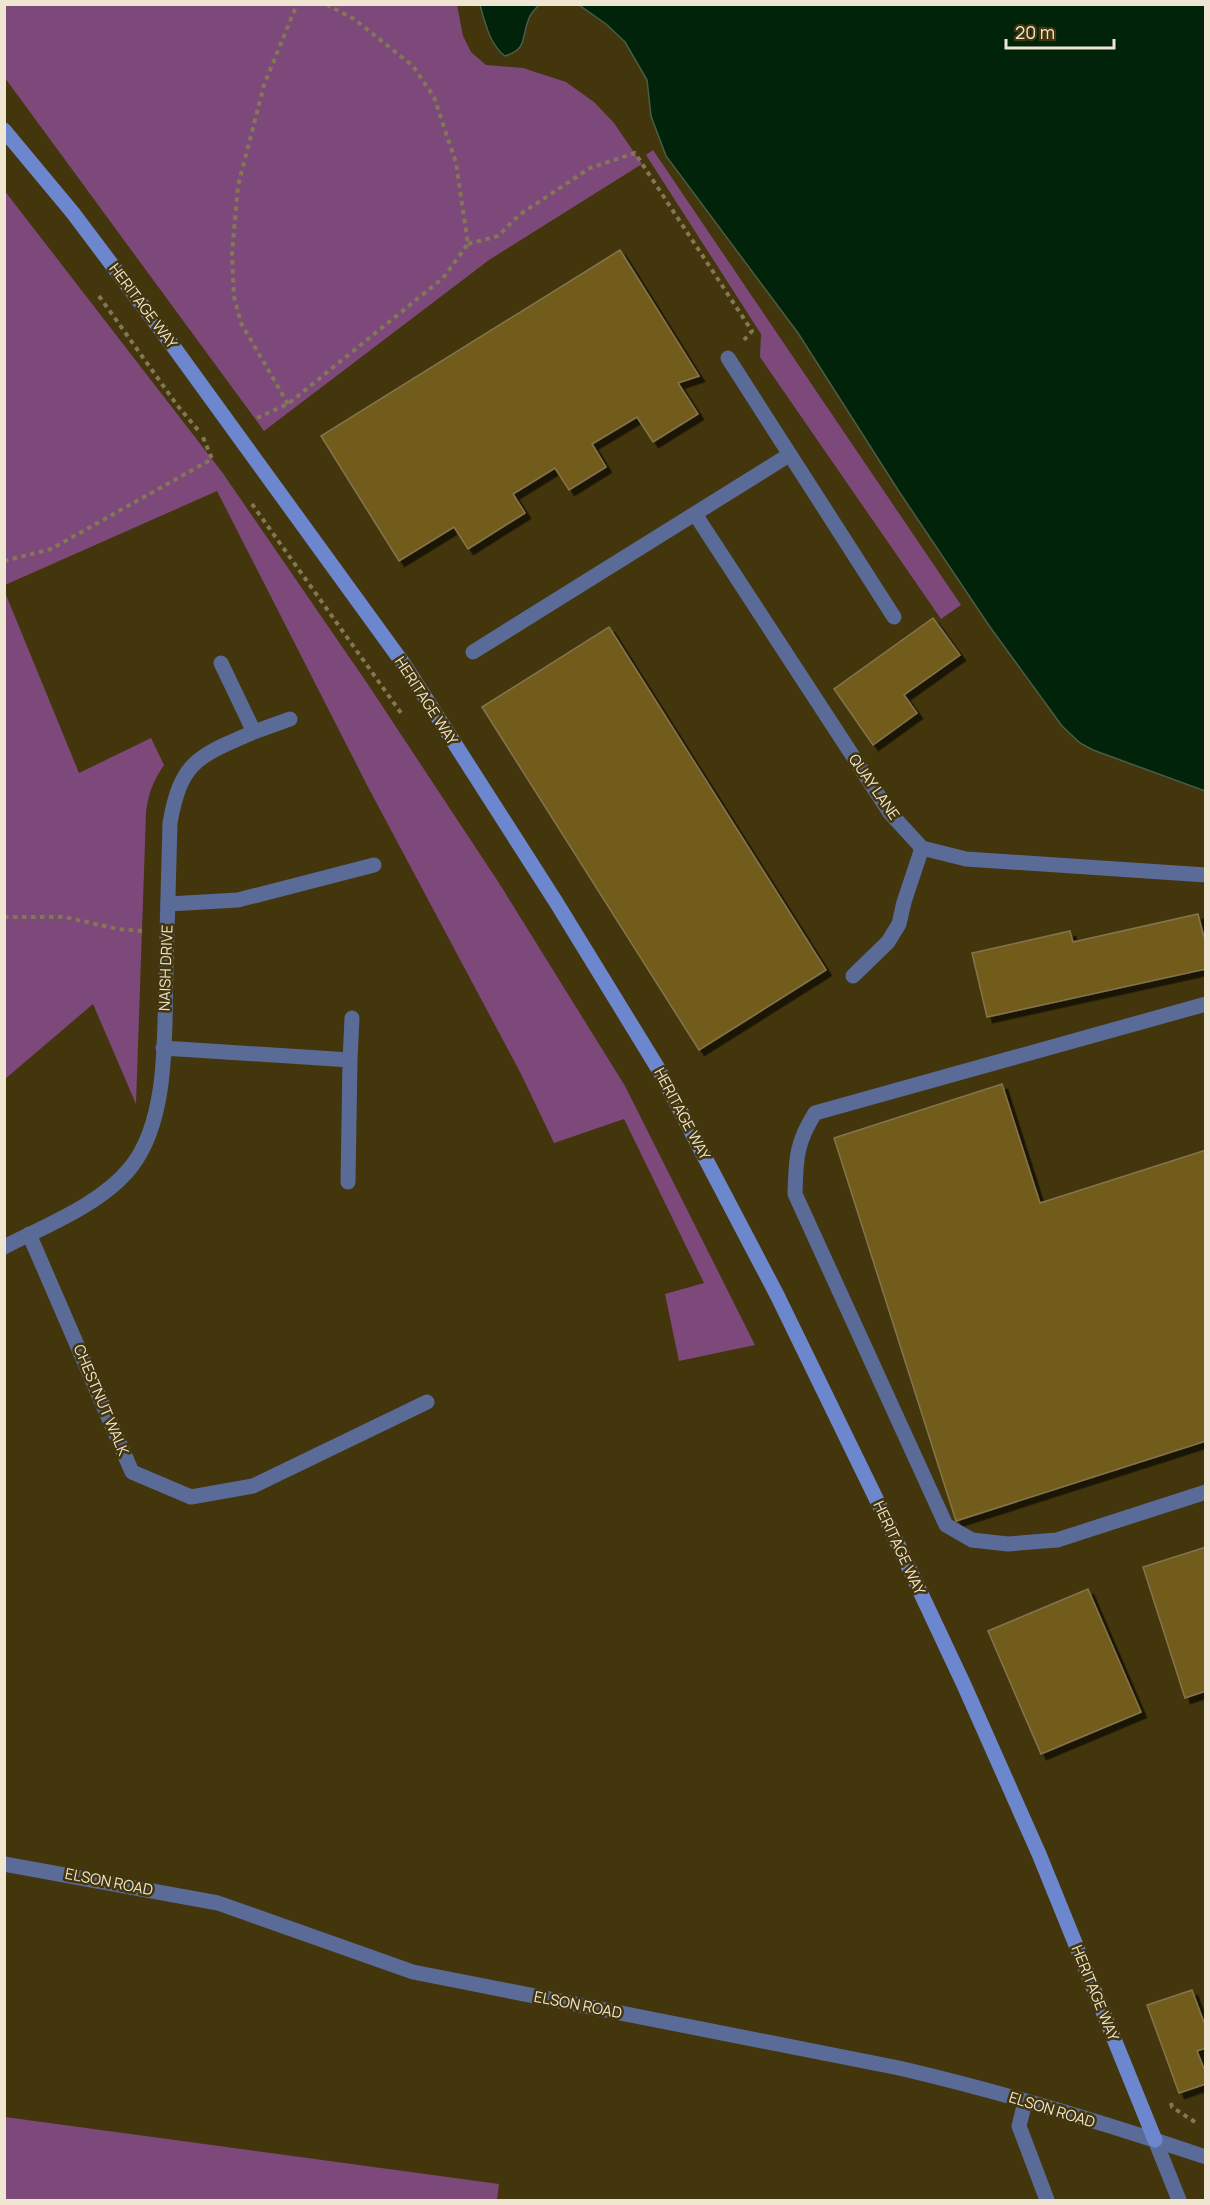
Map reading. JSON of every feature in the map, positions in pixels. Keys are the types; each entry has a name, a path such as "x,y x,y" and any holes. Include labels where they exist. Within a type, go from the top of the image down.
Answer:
{"street":[{"name":"HERITAGE WAY","path":"4,130 73,213 173,346 405,666 659,1070 777,1295 964,1685 1039,1854 1179,2200"},
{"path":"728,358 894,617"},
{"path":"473,652 789,455"},
{"name":"QUAY LANE","path":"695,514 890,813 922,848"},
{"path":"221,663 254,732"},
{"name":"NAISH DRIVE","path":"4,1247 103,1192 118,1181 146,1143 153,1123 164,1048 170,823 176,792 184,775 201,757 254,732 290,719"},
{"path":"853,976 888,942 899,924 922,848 966,859 1206,875"},
{"path":"168,904 238,900 374,866"},
{"path":"1206,1004 815,1113 802,1133 796,1160 795,1194 946,1525 972,1540 1008,1544 1057,1540 1206,1492"},
{"path":"348,1182 352,1018"},
{"path":"164,1048 350,1060"},
{"name":"CHESTNUT WALK","path":"29,1234 132,1472 191,1497 253,1486 427,1402"},
{"name":"ELSON ROAD","path":"4,1864 218,1902 412,1972 899,2068 959,2082 1206,2157"},
{"path":"1024,2102 1019,2126 1047,2200"}],"path":[{"path":"288,404 241,322 234,297 232,254 238,186 258,108 264,85 297,4"},
{"path":"326,4 354,19 413,66 434,97 456,163 468,244"},
{"path":"253,412 258,419 288,404 443,278 468,244 498,236 519,214 590,168 635,153 752,331 728,358"},
{"path":"95,289 177,405 216,454"},
{"path":"4,561 51,549 212,459 202,435"},
{"path":"250,501 405,719"},
{"path":"4,917 64,917 118,929 167,932"},
{"path":"1167,2096 1172,2107 1193,2122 1206,2127"}],"shaded area":[{"path":"4,5 457,5 463,36 471,52 486,65 523,68 566,82 594,102 614,123 642,164 489,260 264,431 5,78"},
{"path":"480,5 539,5 530,16 520,47 505,56 492,40"},
{"path":"579,5 1205,5 1205,791 1093,750 1080,743 1062,726 990,627 898,490 798,333 666,156 651,116 647,80 625,42 606,24"},
{"path":"653,150 961,605 941,619 760,357 761,334 646,155"},
{"path":"4,190 222,472 367,683 499,883 625,1086 755,1345 679,1361 665,1294 704,1283 624,1119 554,1143 521,1074 368,787 217,491 5,585"},
{"path":"4,590 79,773 151,738 164,765 152,788 146,813 136,1104 93,1004 5,1079"},
{"path":"5,2117 499,2184 497,2200 5,2200"}],"building":[{"path":"620,250 699,376 678,383 698,414 653,442 637,417 592,444 606,467 569,490 555,468 513,494 525,513 468,549 454,527 399,561 321,436"},
{"path":"933,618 960,655 904,695 917,713 873,745 834,689"},
{"path":"609,627 826,970 699,1050 482,707"},
{"path":"1198,914 1206,945 1206,969 987,1017 972,953 1070,931 1073,942"},
{"path":"1002,1084 1040,1203 1206,1150 1206,1441 956,1521 834,1138"},
{"path":"1206,1547 1206,1691 1185,1698 1143,1567"},
{"path":"1088,1589 1141,1712 1041,1754 988,1631"},
{"path":"1192,1990 1206,2028 1206,2048 1197,2051 1206,2074 1206,2084 1179,2093 1147,2005"}]}
